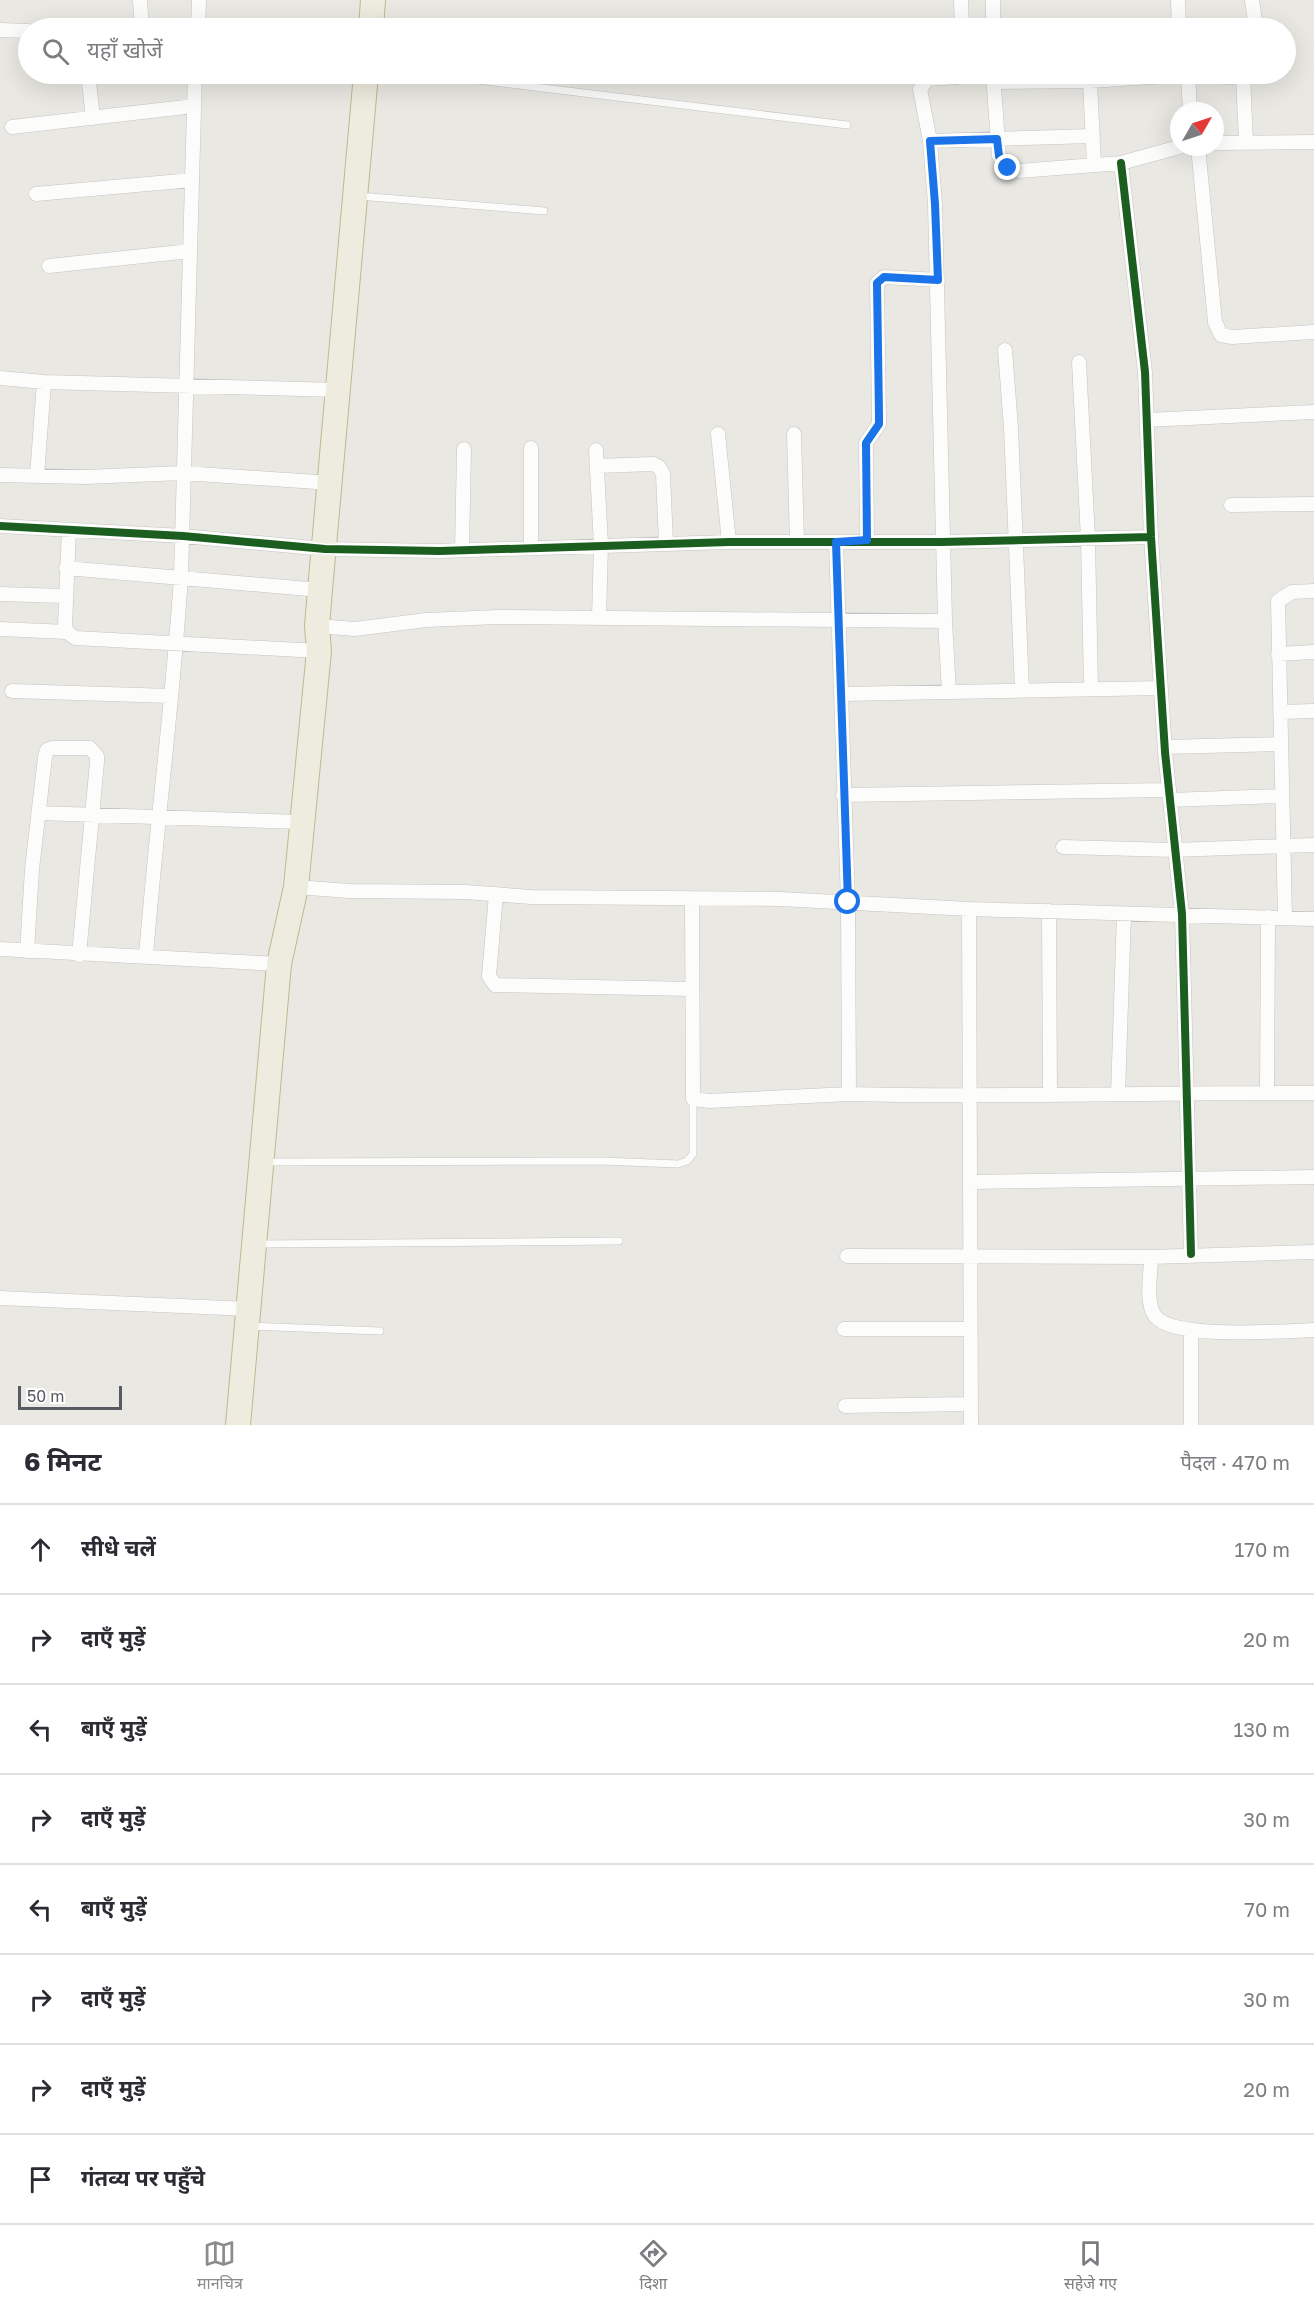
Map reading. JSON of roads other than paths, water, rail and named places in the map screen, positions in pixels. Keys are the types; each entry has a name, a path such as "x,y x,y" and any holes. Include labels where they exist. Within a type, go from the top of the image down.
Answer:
{"highway":[{"path":"372,18 373,0"},
{"path":"238,1425 279,964 296,887 320,651 317,626 365,84"}],"street":[{"path":"140,0 141,18"},
{"path":"198,18 199,0"},
{"path":"962,0 962,18"},
{"path":"993,0 993,18"},
{"path":"1178,0 1179,18"},
{"path":"1252,0 1255,18"},
{"path":"0,30 18,31"},
{"path":"89,84 93,118"},
{"path":"146,956 157,817 177,641 183,536 195,84"},
{"path":"922,84 920,89 930,141 935,204 941,542 949,692"},
{"path":"993,84 999,156 1008,168 1019,171 1121,163 1170,149"},
{"path":"1090,84 1094,165"},
{"path":"1186,84 1189,102"},
{"path":"1245,84 1246,142"},
{"path":"12,127 194,106"},
{"path":"930,141 1093,136"},
{"path":"1224,143 1314,142"},
{"path":"1199,156 1215,322 1221,334 1233,337 1314,332"},
{"path":"1121,163 1145,372 1151,537 1165,747 1173,850 1182,914 1191,1254"},
{"path":"36,194 192,180"},
{"path":"49,266 190,251"},
{"path":"867,540 866,443 879,424 877,283 884,277 938,280"},
{"path":"1005,350 1022,689"},
{"path":"1079,362 1088,539 1091,688"},
{"path":"0,378 44,382 339,390"},
{"path":"37,476 44,382"},
{"path":"1147,420 1314,412"},
{"path":"718,434 729,542"},
{"path":"794,434 797,542"},
{"path":"531,448 531,548"},
{"path":"462,550 464,449"},
{"path":"596,450 601,545 599,618"},
{"path":"597,466 653,464 659,467 664,480 666,543"},
{"path":"0,475 85,477 183,473 331,483"},
{"path":"1231,505 1314,504"},
{"path":"0,526 183,536 325,549 462,550 666,543 867,540 941,542 1151,537"},
{"path":"67,632 64,596 69,530"},
{"path":"836,542 848,902 849,1094"},
{"path":"66,568 180,576 320,590"},
{"path":"1285,917 1278,601 1292,592 1314,591"},
{"path":"0,594 64,596"},
{"path":"317,626 355,629 426,620 498,616 945,621"},
{"path":"0,629 67,632 75,638 177,641 320,651"},
{"path":"1278,654 1314,652"},
{"path":"841,694 1161,688"},
{"path":"12,691 171,696"},
{"path":"1280,712 1314,711"},
{"path":"1165,747 1281,744"},
{"path":"27,951 38,813 46,750 90,748 97,756 79,955"},
{"path":"843,795 1282,796"},
{"path":"38,813 301,822"},
{"path":"1063,847 1173,850 1314,845"},
{"path":"296,887 848,902 969,909 1314,919"},
{"path":"496,894 489,976 495,985 692,989"},
{"path":"692,899 693,1099 709,1101 849,1094 970,1097 1050,1094 1314,1093"},
{"path":"969,909 969,1404 971,1425"},
{"path":"1049,911 1050,1094"},
{"path":"1118,1094 1124,914"},
{"path":"1267,1093 1268,917"},
{"path":"0,949 279,964"},
{"path":"970,1182 1314,1177"},
{"path":"846,1256 1151,1257 1314,1252"},
{"path":"1151,1257 1150,1305 1154,1316 1169,1326 1191,1331 1314,1330"},
{"path":"0,1298 248,1318"},
{"path":"844,1329 970,1329"},
{"path":"1191,1331 1191,1425"},
{"path":"845,1406 969,1404"}],"lane":[{"path":"511,84 846,125"},
{"path":"357,195 544,211"},
{"path":"262,1162 601,1161 678,1164 687,1161 693,1154 693,1099"},
{"path":"254,1244 619,1241"},
{"path":"248,1318 380,1331"}]}
